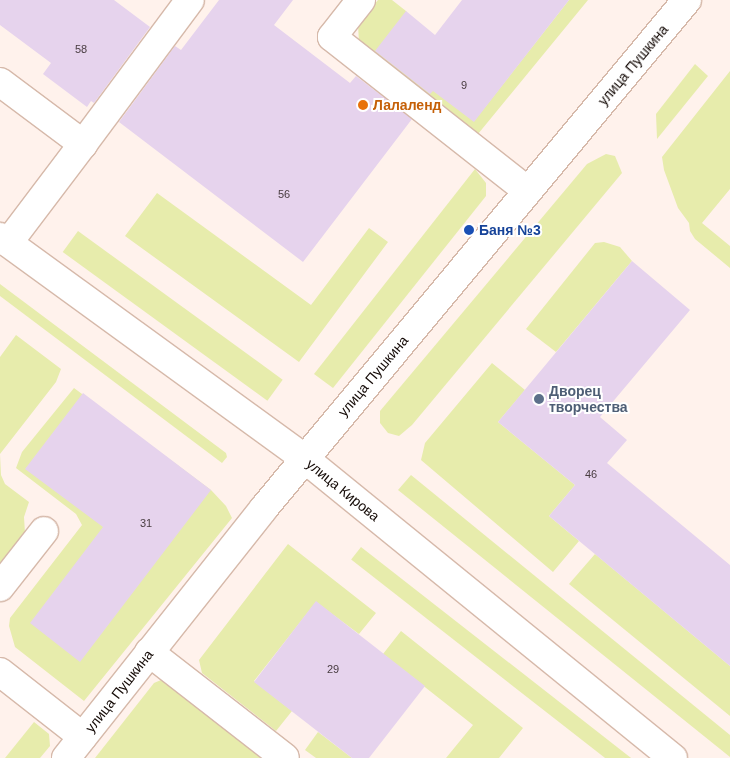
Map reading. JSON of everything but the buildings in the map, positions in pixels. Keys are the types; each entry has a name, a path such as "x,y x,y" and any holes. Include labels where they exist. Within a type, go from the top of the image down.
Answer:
{"street":[{"path":"4,240 83,144 190,0"},
{"path":"361,0 332,37 528,191"},
{"name":"улица Пушкина","path":"66,758 305,459 687,0"},
{"path":"0,82 83,144"},
{"name":"улица Кирова","path":"4,240 305,459 673,758"},
{"path":"0,587 44,531"},
{"path":"150,652 285,758"},
{"path":"0,672 83,737"}],"green space":[{"path":"378,0 392,0 406,11 474,121 569,0 588,0 478,134 359,43 358,24"},
{"path":"695,64 708,76 657,139 656,114"},
{"path":"730,71 730,189 702,223 730,246 730,268 695,239 690,231 689,223 678,208 664,170 662,157"},
{"path":"606,154 615,156 622,173 412,425 399,436 388,433 380,423 380,411 587,164"},
{"path":"475,169 486,183 486,196 333,388 314,374"},
{"path":"157,193 311,305 369,228 388,242 299,362 125,236"},
{"path":"78,231 283,380 267,401 63,252"},
{"path":"604,242 620,247 632,261 556,352 526,329 595,243"},
{"path":"0,284 226,453 227,457 222,463 0,296"},
{"path":"16,335 61,369 56,382 0,454 0,357"},
{"path":"492,363 525,390 498,422 575,485 549,516 579,541 553,572 421,460 425,443"},
{"path":"74,388 211,490 226,506 232,518 84,701 15,647 9,626 10,618 82,525 76,514 16,468 22,452"},
{"path":"0,454 1,475 5,484 29,502 24,517 25,533 0,565"},
{"path":"411,475 730,735 730,757 398,490"},
{"path":"288,544 376,613 359,634 316,602 254,681 292,711 276,731 202,673 199,660"},
{"path":"361,547 631,758 605,758 351,560"},
{"path":"595,554 730,666 730,716 569,584"},
{"path":"401,631 523,728 499,758 446,758 473,725 383,654"},
{"path":"167,680 269,758 95,758 154,683"},
{"path":"34,722 49,734 50,746 40,758 5,758"},
{"path":"318,732 352,758 316,758 305,750"}],"place":[{"name":"Лалаленд","path":"363,105"},
{"name":"Баня №3","path":"469,230"},
{"name":"Дворец творчества","path":"539,399"}]}
